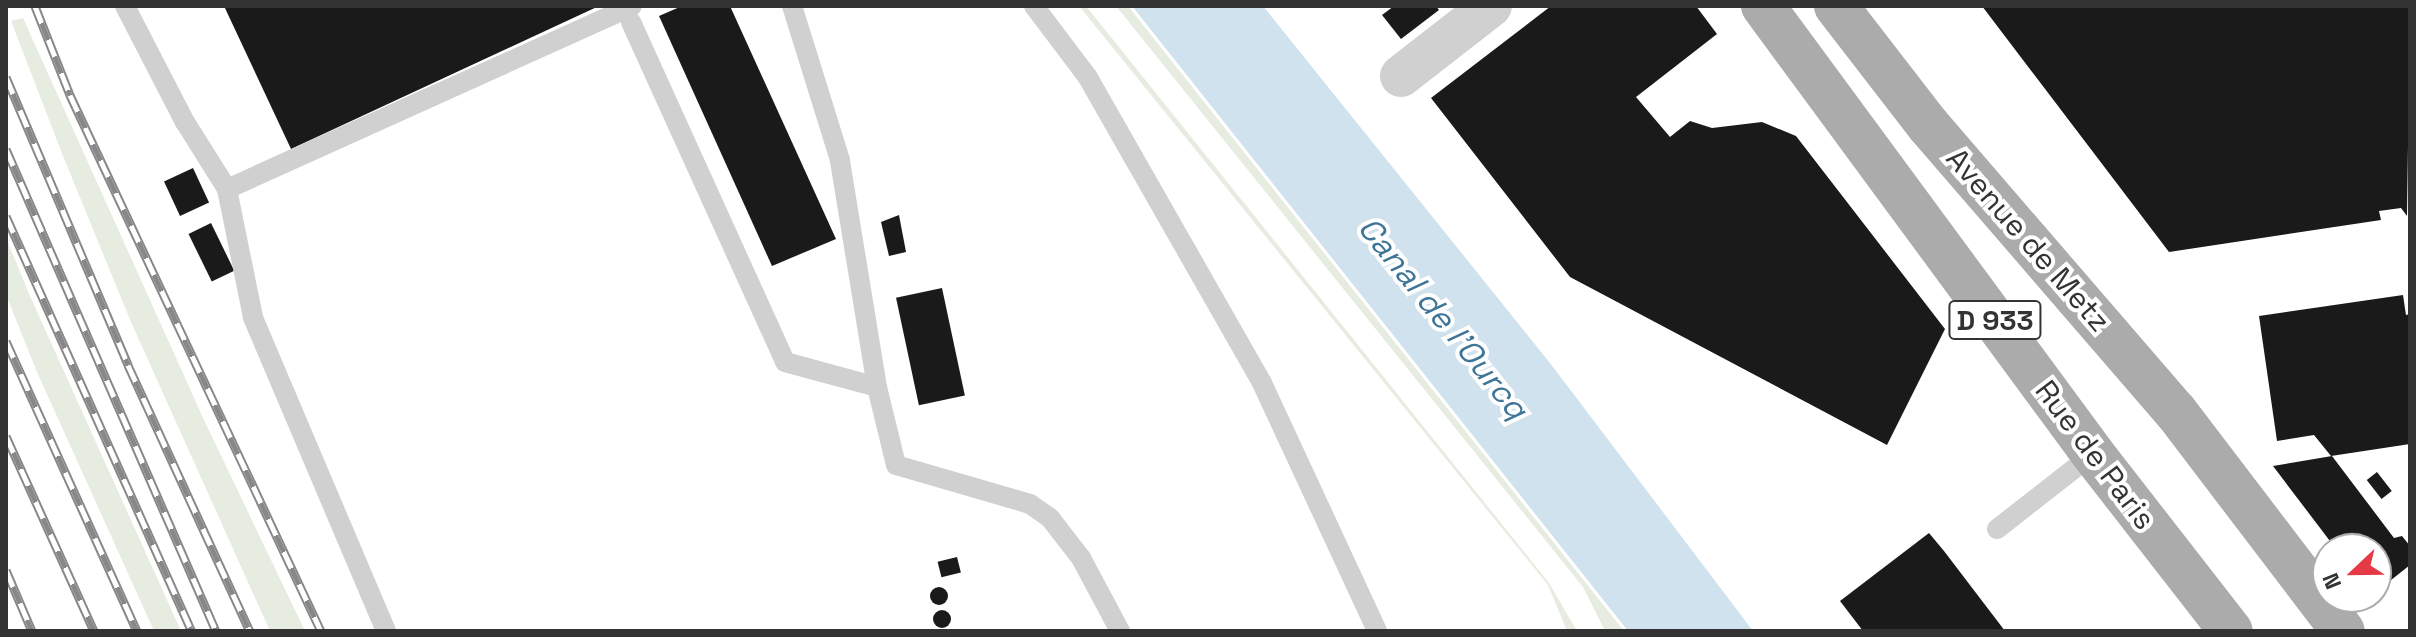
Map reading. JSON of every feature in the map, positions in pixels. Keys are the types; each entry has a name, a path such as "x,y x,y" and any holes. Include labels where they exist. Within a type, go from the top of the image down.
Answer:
{"main road":[{"name":"Rue de Paris","path":"1763,6 2093,454 2231,631"},
{"name":"Avenue de Metz","path":"1836,6 1928,125 2222,472 2343,631"}],"street":[{"path":"1401,76 1491,6"}],"lane":[{"path":"125,6 185,122 227,189 253,317 386,631"},
{"path":"792,6 840,160 877,387 896,465 1030,504 1050,518 1081,558 1120,631"},
{"path":"1034,6 1095,88 1262,383 1377,631"},
{"path":"227,189 632,14 785,362 877,387"},
{"path":"1997,529 2093,454"}],"shaded area":[{"path":"1079,6 1086,6 1549,583 1577,631 1567,631 1548,585"},
{"path":"1116,6 1128,6 1624,631 1605,631 1583,587"},
{"path":"23,18 204,420 305,631 270,631 131,322 61,151 11,21"},
{"path":"6,238 181,631 154,631 37,372 6,295"}],"water":[{"name":"Canal de l'Ourcq","path":"1132,6 1263,6 1550,363 1753,631 1628,631"}],"building":[{"path":"224,6 599,6 291,149"},
{"path":"682,6 730,6 836,239 772,266 659,16"},
{"path":"1394,6 1436,6 1439,10 1401,39 1382,15"},
{"path":"1551,6 1696,6 1717,34 1636,97 1670,137 1690,121 1712,128 1762,122 1796,136 1945,329 1887,445 1570,277 1431,98"},
{"path":"1982,6 2410,6 2407,216 2401,208 2379,211 2381,220 2169,252"},
{"path":"193,168 209,202 180,216 164,182"},
{"path":"899,215 906,252 889,256 881,222"},
{"path":"211,223 234,271 212,282 189,234"},
{"path":"942,288 965,396 919,405 896,298"},
{"path":"2403,295 2406,315 2410,314 2410,444 2331,456 2314,435 2277,441 2259,316"},
{"path":"2332,456 2390,533 2324,533 2273,466"},
{"path":"2377,472 2392,491 2382,499 2367,480"},
{"path":"1929,533 2005,631 1863,631 1840,601"},
{"path":"2392,535 2394,538 2402,536 2410,546 2410,565 2392,579"},
{"path":"957,557 961,573 941,577 938,562"},
{"path":"939,587 948,596 939,605 930,596"},
{"path":"942,610 951,619 942,628 933,619"}],"railway":[{"path":"35,6 70,95 321,631"},
{"path":"6,77 128,365 250,631"},
{"path":"6,149 216,631"},
{"path":"6,216 192,631"},
{"path":"6,341 137,631"},
{"path":"6,436 94,631"},
{"path":"6,570 32,631"}]}
